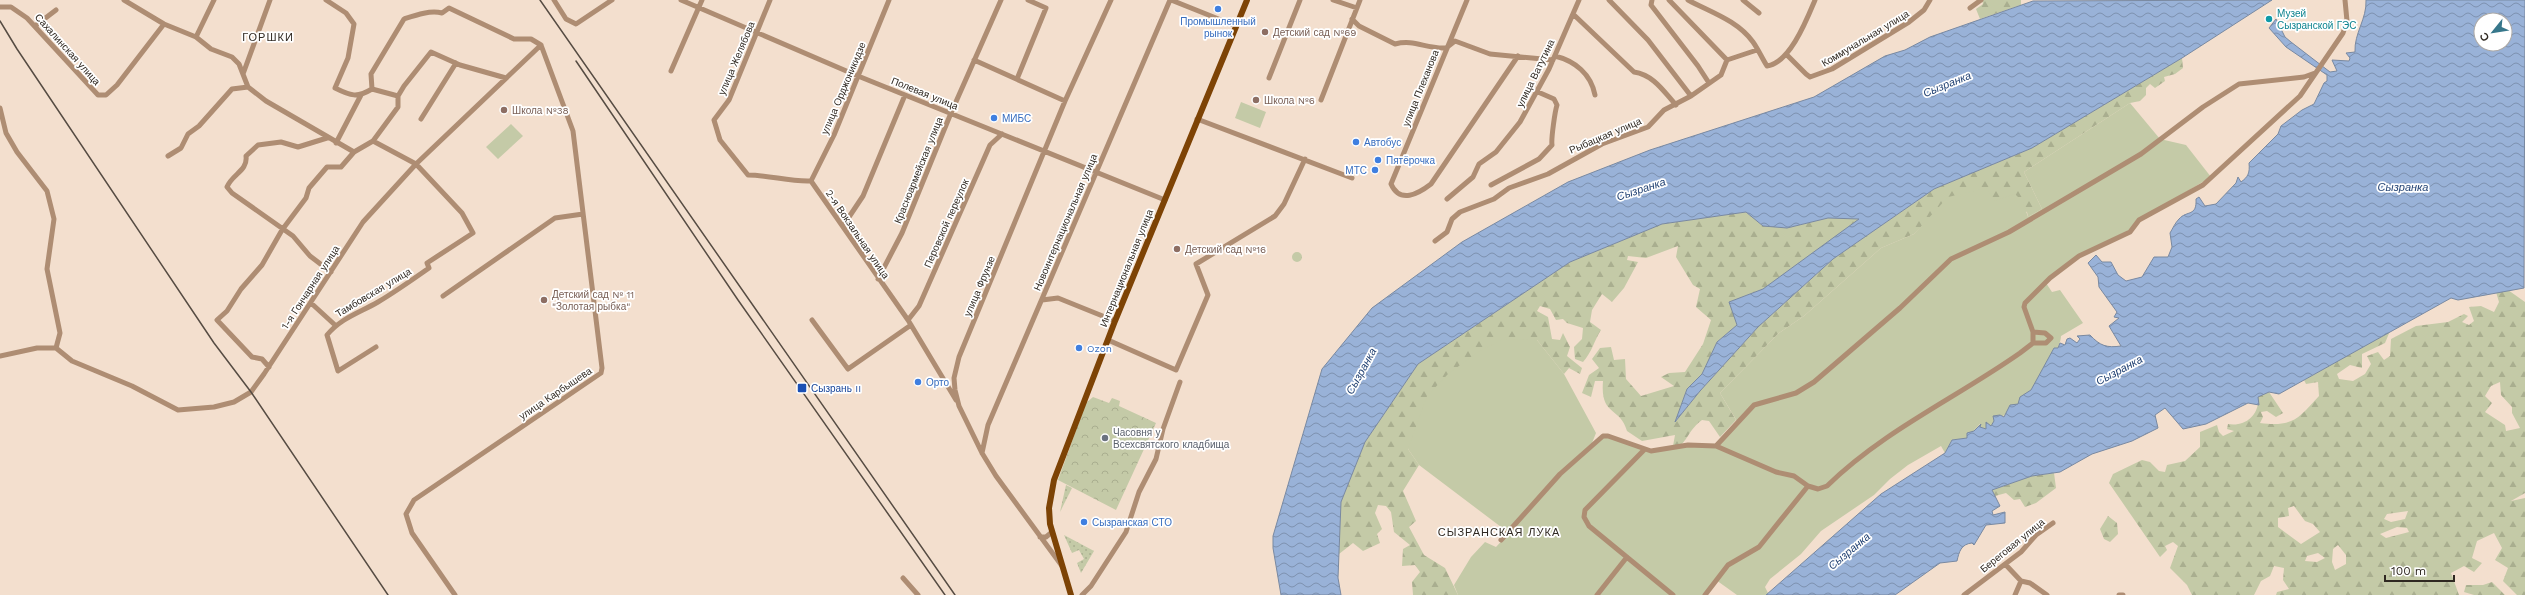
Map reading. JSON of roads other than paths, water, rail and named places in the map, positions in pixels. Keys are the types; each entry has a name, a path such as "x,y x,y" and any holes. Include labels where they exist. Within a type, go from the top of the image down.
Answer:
{"main road":[{"name":"Интернациональная улица","path":"1071,595 1052,532 1049,508 1054,480 1115,321 1247,0"}],"street":[{"path":"124,0 164,24 196,37 211,49 232,57 239,64 248,87 266,101 289,113 327,138 354,152"},
{"path":"196,37 214,0"},
{"path":"243,74 270,0"},
{"path":"326,0 346,13 354,24 348,58 335,88 352,96 361,95 372,89 398,96"},
{"path":"554,0 566,19 576,24 612,0"},
{"name":"Полевая улица","path":"681,0 858,76 1165,200"},
{"path":"671,71 702,0"},
{"name":"улица Желябова","path":"770,0 729,100 714,120 720,140 748,175 770,175 793,182 811,181"},
{"name":"улица Орджоникидзе","path":"811,181 834,135 889,0"},
{"name":"Красноармейская улица","path":"878,278 902,233 951,113 1001,0"},
{"path":"1017,79 1046,8 1028,0"},
{"name":"улица Фрунзе","path":"1062,567 996,476 982,453 960,406 955,390 956,367 1065,101 1110,0"},
{"path":"1171,0 1236,26"},
{"name":"Новоинтернациональная улица","path":"982,453 988,425 1171,0"},
{"path":"1269,78 1300,0"},
{"path":"1333,0 1356,8"},
{"path":"1321,100 1360,0"},
{"name":"улица Плеханова","path":"1467,0 1391,184 1394,191 1399,195 1413,196 1432,184 1518,56"},
{"name":"улица Ватутина","path":"1447,199 1473,177 1479,164 1496,152 1520,122 1538,92 1579,0"},
{"path":"1609,0 1648,40 1691,96"},
{"path":"1669,0 1727,60 1757,50"},
{"path":"1688,0 1731,23 1744,32 1766,66 1771,66 1786,54 1815,0"},
{"path":"1743,0 1759,13"},
{"name":"Коммунальная улица","path":"1786,54 1810,77 1817,76 1848,60 1909,22 1924,10 1930,0"},
{"path":"1970,8 1981,0"},
{"path":"2033,343 2033,332 2024,307 2026,303 2050,278 2079,256 2130,232 2138,220 2204,185 2286,110 2300,96 2346,26 2345,0"},
{"path":"1651,2 1709,83"},
{"name":"Сахалинская улица","path":"0,7 11,7 35,26 98,95 106,95 117,85 164,24"},
{"path":"372,89 371,74 404,19 415,16 435,12 442,13 449,8 514,39 531,39 540,45"},
{"path":"35,26 56,10"},
{"path":"1573,14 1625,65 1634,72 1640,73 1660,86 1676,106"},
{"path":"1352,19 1359,26 1395,44 1407,40 1429,47 1446,48 1455,41 1490,54 1567,59 1578,66 1593,82 1595,95"},
{"name":"1-я Гончарная улица","path":"56,348 72,361 132,386 178,410 214,407 238,400 251,392 363,222 416,164 540,45"},
{"name":"улица Карбышева","path":"455,595 412,533 406,514 414,500 600,372 602,368 573,131 540,45"},
{"path":"269,366 262,359 252,357 217,320 227,311 241,290 262,265 282,230 306,198 309,188 327,167 341,167 354,152 373,141 398,107 398,96 431,52 456,63 506,78"},
{"path":"974,60 1065,101"},
{"name":"Рыбацкая улица","path":"1435,241 1448,232 1452,219 1460,212 1494,199 1509,188 1548,174 1602,144 1648,127 1664,110 1676,106 1721,75 1727,60"},
{"path":"421,119 456,63"},
{"path":"1716,446 1754,405 1796,393 1814,382 1900,308 1951,259 2009,232 2141,154 2239,84 2304,77 2316,72"},
{"path":"168,156 181,148 188,134 199,126 232,89 248,87"},
{"path":"1491,185 1539,159 1552,145 1551,137 1556,123 1554,114 1558,105 1554,99 1538,92"},
{"path":"336,143 361,95"},
{"path":"843,226 863,196 905,95"},
{"path":"0,108 6,133 17,152 48,191 54,219 47,269 60,333 56,348 37,348 0,356"},
{"path":"1197,119 1352,178"},
{"path":"0,129 6,133"},
{"name":"Перовской переулок","path":"908,320 919,306 990,145 1002,134"},
{"path":"327,138 298,147 281,142 258,145 246,156 247,162 244,169 230,179 227,187 232,194 282,230 293,236 310,256 331,272"},
{"path":"373,141 416,164"},
{"path":"1108,340 1176,370 1208,295 1196,264 1275,216 1284,204 1305,159"},
{"name":"Тамбовская улица","path":"335,325 358,310 376,303 429,268 427,263 473,233 462,213 416,164"},
{"name":"2-я Вокзальная улица","path":"811,181 908,320 960,406"},
{"path":"443,296 556,218 583,214"},
{"path":"1042,300 1058,298 1115,321"},
{"path":"311,303 335,325 327,335 338,371 376,347"},
{"path":"812,320 848,369 911,325"},
{"path":"1501,540 1560,474 1597,439 1608,436 1644,450 1669,449 1688,445 1716,446 1776,472 1794,476 1808,486 1818,489 1827,486 1858,459 1893,432 1997,369 2033,343 2046,343 2051,338 2045,333 2033,332"},
{"path":"1082,595 1091,586 1126,532 1139,492 1156,459 1163,429 1180,382"},
{"path":"1644,450 1586,510 1584,517 1589,526 1673,595"},
{"path":"1705,595 1728,565 1759,547 1808,486"},
{"name":"Береговая улица","path":"1964,595 2021,552 2036,535 2053,524"},
{"path":"1040,537 1046,537 1052,532"},
{"path":"1597,595 1627,557"},
{"path":"2005,564 2021,581 2030,583 2047,595"},
{"path":"903,578 918,595"},
{"path":"2015,595 2021,581"}],"water":[{"name":"Сызранка","path":"2272,0 2182,58 2032,148 1934,189 1833,259 1758,327 1700,391 1675,422 1687,389 1702,374 1717,342 1737,325 1729,302 1763,289 1859,219 1828,218 1787,228 1763,226 1746,212 1662,224 1570,262 1418,364 1365,442 1341,502 1338,578 1341,595 1281,595 1273,548 1273,536 1322,369 1372,308 1462,242 1568,182 1650,150 1814,97 1885,56 1905,50 1930,37 2033,1"},
{"name":"Сызранка","path":"2366,0 2525,0 2524,288 2458,300 2451,298 2279,394 2269,392 2258,397 2259,405 2248,403 2206,424 2183,429 2165,408 2155,415 2158,428 2132,441 2092,454 2060,472 2032,476 1992,490 2000,506 1992,511 1993,515 2005,512 2005,523 1986,525 1974,545 1972,543 1968,544 1961,549 1957,561 1940,563 1895,595 1766,595 1881,494 1945,453 1952,440 1967,438 1967,433 1974,431 1981,424 1980,427 1986,429 1986,422 1991,426 1994,421 1993,416 2000,415 2004,417 2010,405 2018,404 2020,397 2031,390 2054,348 2058,348 2060,343 2065,345 2067,339 2070,338 2077,343 2080,339 2077,336 2090,335 2101,344 2112,347 2121,346 2109,326 2119,318 2114,317 2117,312 2099,287 2098,277 2088,263 2096,255 2102,262 2111,262 2118,275 2126,281 2142,277 2154,257 2168,257 2172,247 2170,233 2182,216 2193,211 2196,205 2196,199 2199,197 2205,206 2216,204 2236,183 2238,177 2241,182 2245,178 2249,172 2249,163 2278,134 2281,126 2302,110 2314,104 2324,83 2327,81 2327,75 2286,47 2269,28 2276,19 2285,37 2330,72 2337,71 2332,60 2349,61 2350,58 2346,53 2355,52 2356,39 2365,13"}],"railway":[{"path":"540,0 955,595"},
{"path":"0,21 17,49 214,343 251,392 388,595"},
{"path":"576,61 738,300 945,595"}],"place":[{"name":"Промышленный рынок","path":"1218,9"},
{"name":"Музей Сызранской ГЭС","path":"2269,19"},
{"name":"Детский сад №69","path":"1265,32"},
{"name":"Школа №6","path":"1256,100"},
{"name":"Школа №38","path":"504,110"},
{"name":"МИБС","path":"994,118"},
{"name":"Автобус","path":"1356,142"},
{"name":"Пятёрочка","path":"1378,160"},
{"name":"МТС","path":"1375,170"},
{"name":"Детский сад №16","path":"1177,249"},
{"name":"Детский сад № 11 \"Золотая рыбка\"","path":"544,300"},
{"name":"Ozon","path":"1079,348"},
{"name":"Орто","path":"918,382"},
{"name":"Сызрань II","path":"802,388"},
{"name":"Часовня у Всехсвятского кладбища","path":"1105,438"},
{"name":"Сызранская СТО","path":"1084,522"}],"district":[{"name":"ГОРШКИ","path":"268,37"},
{"name":"СЫЗРАНСКАЯ ЛУКА","path":"1499,532"}]}
